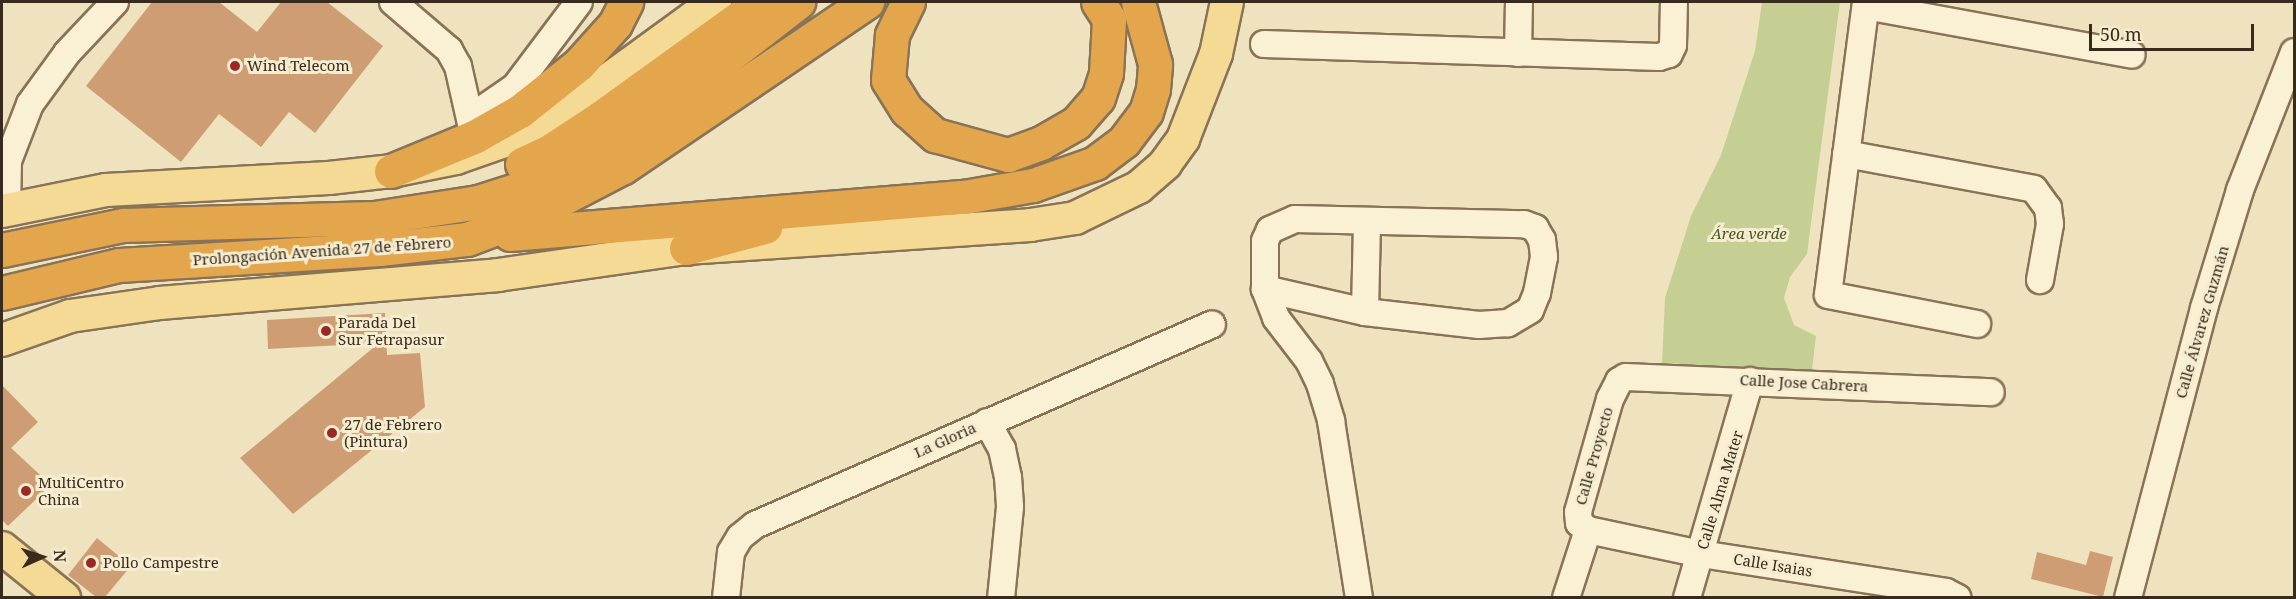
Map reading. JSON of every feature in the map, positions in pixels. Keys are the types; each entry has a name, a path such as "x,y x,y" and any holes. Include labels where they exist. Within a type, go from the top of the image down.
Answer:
{"highway":[{"path":"391,171 472,127 520,111 579,64 615,24 626,2"},
{"path":"260,221 442,190 504,172 548,152 600,118 761,2"},
{"name":"Prolongación Avenida 27 de Febrero","path":"2,250 123,225 374,218 426,212 478,202 531,185 621,134 686,89 798,2"},
{"name":"Prolongación Avenida 27 de Febrero","path":"2,293 119,266 380,249 467,239 531,215 623,167 867,2"},
{"path":"908,2 892,35 888,80 908,110 935,135 968,147 1008,154 1041,143 1076,123 1098,98 1106,73 1109,19 1098,2"},
{"path":"467,239 976,195 1033,185 1095,163 1124,141 1146,112 1155,64 1138,2"},
{"path":"686,248 847,206"}],"main road":[{"path":"4,210 106,190 391,171 456,158 513,138 582,99 715,2"},
{"path":"2,340 70,316 160,303 498,275 686,248 1030,225 1075,218 1105,206 1148,179 1165,164 1183,139 1216,54 1227,2"},
{"path":"2,548 64,597"}],"street":[{"path":"4,210 8,161 30,104 67,53 115,2"},
{"path":"393,2 449,50 458,66 472,127"},
{"path":"472,127 515,87 579,2"},
{"path":"1518,53 1519,2"},
{"path":"1264,45 1518,53 1669,54 1673,45 1674,2"},
{"path":"1977,324 1828,295 1866,4 2132,55"},
{"name":"Calle Álvarez Guzmán","path":"2128,597 2213,276 2240,190 2295,52"},
{"path":"1846,154 2034,189 2048,208 2050,224 2040,280"},
{"path":"1265,290 1365,312 1479,325 1508,323 1530,310 1544,257 1542,240 1535,228 1524,224 1295,219 1270,230 1265,241 1265,290 1276,318 1309,361 1331,421 1359,597"},
{"path":"1365,312 1367,221"},
{"name":"La Gloria","path":"726,597 731,552 740,537 755,525 1212,324"},
{"name":"Calle Jose Cabrera","path":"1619,381 1634,376 1991,392"},
{"name":"Calle Proyecto","path":"1588,531 1579,523 1578,512 1610,399 1619,381"},
{"name":"Calle Alma Mater","path":"1687,597 1750,381"},
{"path":"987,422 1002,449 1008,477 1010,507 1001,597"},
{"path":"1566,597 1588,531"},
{"name":"Calle Isaias","path":"1588,531 1701,554 1946,592 1959,597"}],"green space":[{"name":"Área verde","path":"1762,2 1840,2 1807,254 1790,277 1784,298 1794,325 1816,336 1812,370 1662,363 1665,298 1691,216 1721,155 1755,51"}],"building":[{"name":"Wind Telecom","path":"152,2 219,2 257,32 281,2 327,2 383,46 315,133 289,112 261,147 219,114 181,162 86,86"},
{"name":"27 de Febrero (Pintura)","path":"385,313 387,355 420,353 425,407 293,514 240,458 379,343 268,349 267,320"},
{"path":"2,385 38,422 11,448 51,485 8,526 2,520"},
{"path":"97,538 131,566 105,597 96,597 68,575"},
{"path":"2090,551 2113,557 2103,597 2031,579 2037,552 2086,565"}],"place":[{"name":"Wind Telecom","path":"235,66"},
{"name":"Parada Del Sur Fetrapasur","path":"326,331"},
{"name":"27 de Febrero (Pintura)","path":"332,433"},
{"name":"MultiCentro China","path":"26,491"},
{"name":"Pollo Campestre","path":"91,563"}]}
